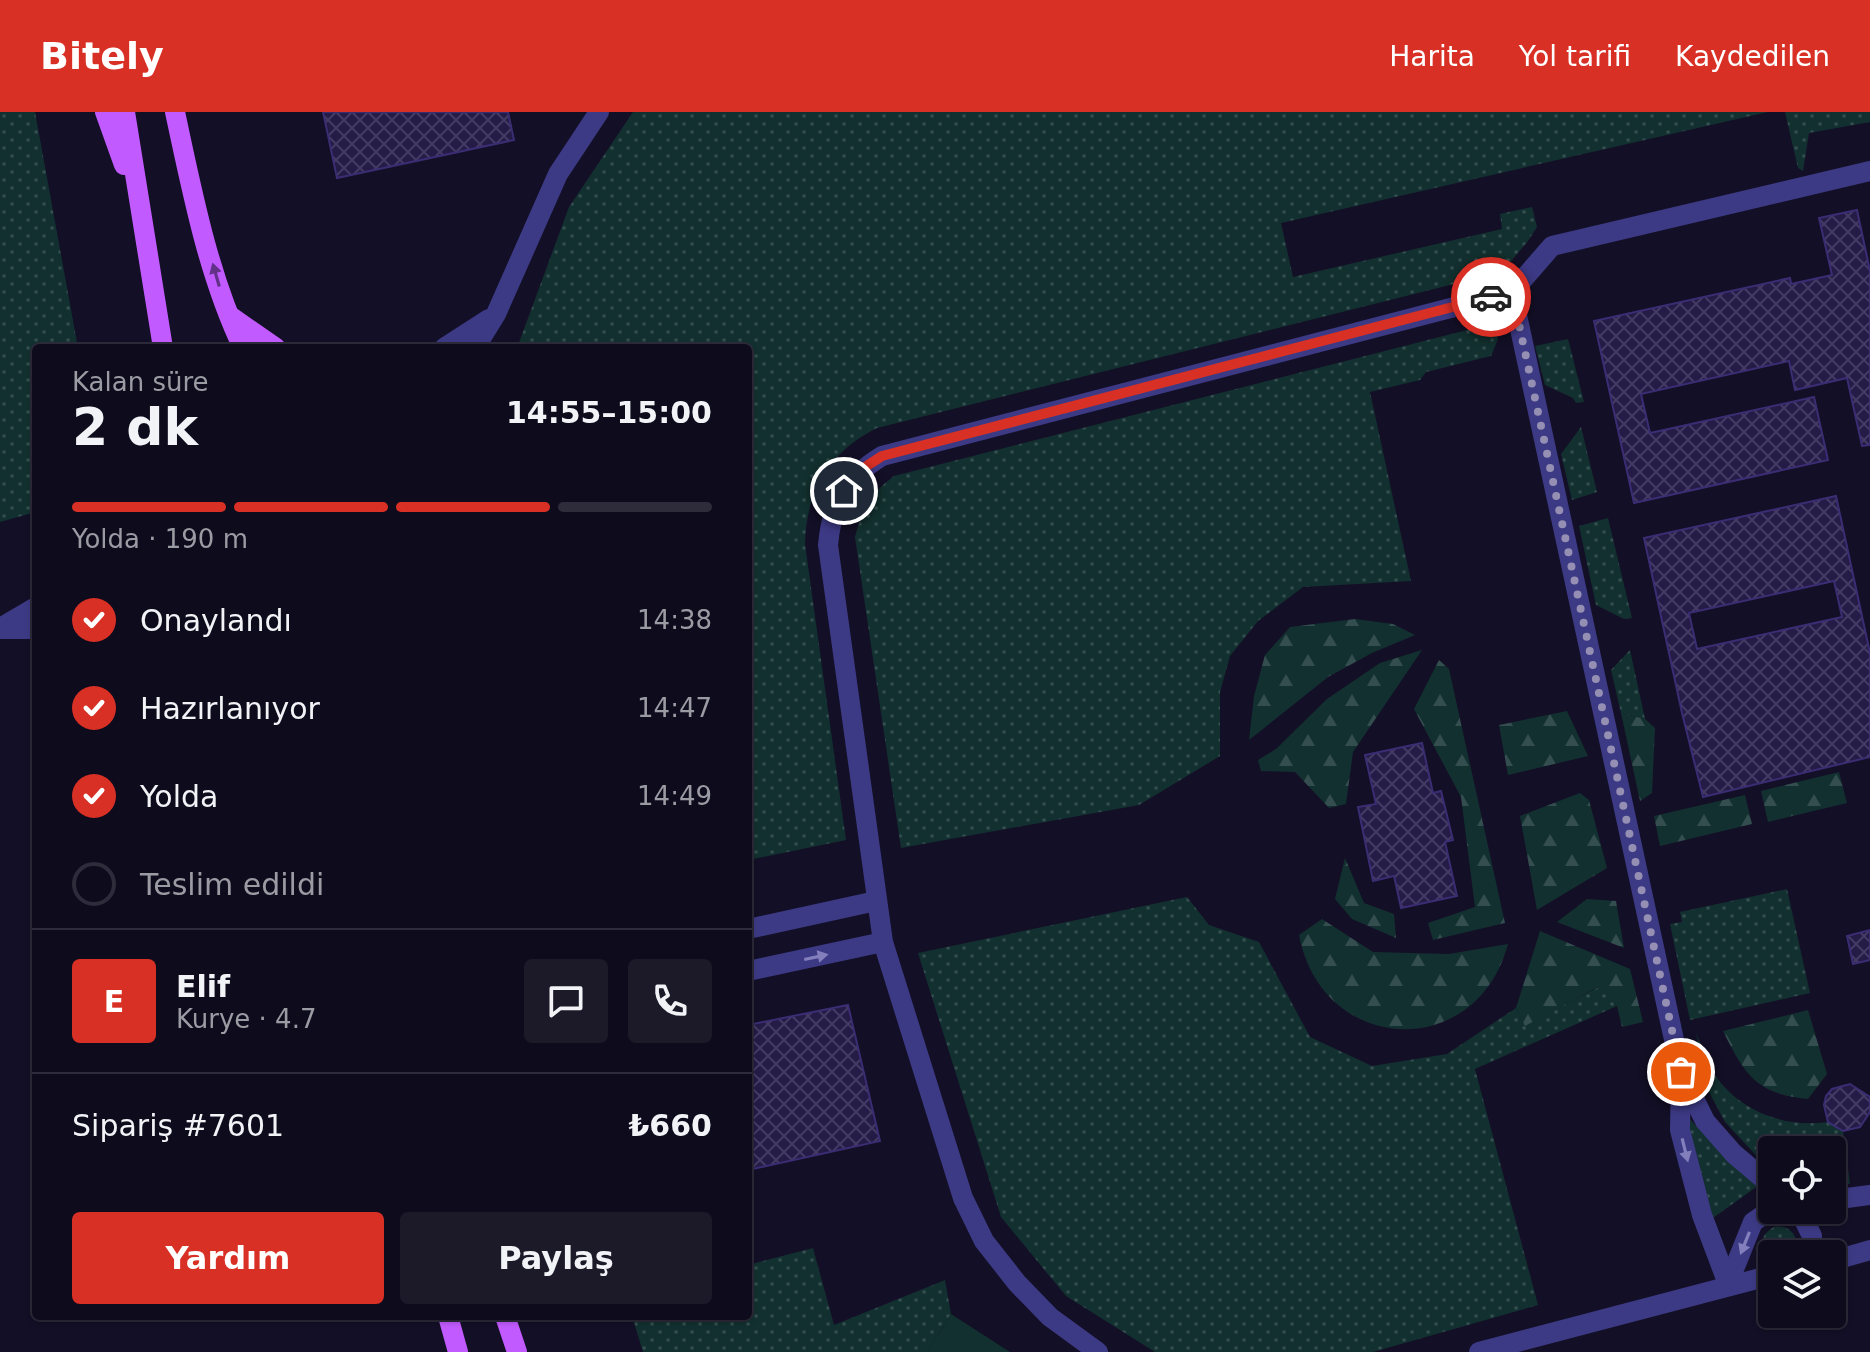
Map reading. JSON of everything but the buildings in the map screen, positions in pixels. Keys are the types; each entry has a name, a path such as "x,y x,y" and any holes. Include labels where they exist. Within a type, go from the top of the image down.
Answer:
{"main road":[{"path":"105,112 140,212"},
{"path":"125,112 162,344"},
{"path":"175,112 192,194 227,314 241,344"},
{"path":"187,112 192,194"},
{"path":"227,314 270,344"},
{"path":"449,1320 458,1352"},
{"path":"506,1320 517,1352"}],"street":[{"path":"477,344 496,314 558,174 599,112"},
{"path":"1098,1352 1050,1317 1017,1283 984,1241 963,1198 883,942 828,545 831,519 844,491 859,471 882,456 1512,292 1552,246 1870,171"},
{"path":"1512,292 1681,1072 1680,1130 1702,1215 1728,1284"},
{"path":"450,344 496,314"},
{"path":"0,628 32,609"},
{"path":"0,628 32,629"},
{"path":"752,928 876,901"},
{"path":"752,970 883,942"},
{"path":"1681,1072 1705,1121 1734,1154 1758,1174"},
{"path":"1846,1198 1870,1195"},
{"path":"1728,1284 1753,1222 1758,1219"},
{"path":"1846,1257 1870,1250"},
{"path":"1479,1352 1758,1278"}],"green space":[{"path":"0,112 35,112 77,344 32,344 32,513 0,522"},
{"path":"633,112 1768,112 1281,223 1293,277 1502,229 1500,214 1532,207 1537,227 1502,272 877,428 860,437 834,461 816,490 806,525 805,544 846,840 752,859 752,344 518,344 569,207"},
{"path":"1785,112 1870,112 1870,122 1809,133 1803,171 1798,168"},
{"path":"1483,321 1495,326 1498,339 1491,356 1426,372 1420,380 1370,392 1411,581 1303,587 1258,621 1230,656 1220,692 1220,756 1139,805 901,848 855,537 868,502 885,483 894,476 1471,329"},
{"path":"1568,339 1584,402 1576,403 1573,398 1545,385 1535,346"},
{"path":"1581,427 1597,492 1572,500 1561,454"},
{"path":"1608,518 1632,618 1624,619 1596,605 1579,526"},
{"path":"1355,619 1393,624 1415,635 1372,653 1328,677 1249,740 1254,696 1265,655 1290,627"},
{"path":"1422,650 1353,752 1346,804 1329,808 1295,772 1261,771 1258,760 1276,749 1327,699 1380,663"},
{"path":"1630,650 1645,719 1621,713 1611,670"},
{"path":"1439,660 1449,669 1505,923 1433,940 1428,923 1475,907 1461,797 1414,709"},
{"path":"1567,711 1588,756 1508,775 1499,725"},
{"path":"1621,713 1645,719 1655,728 1652,793 1640,801"},
{"path":"1839,772 1847,803 1768,822 1761,791"},
{"path":"1580,793 1589,800 1607,868 1537,910 1520,816"},
{"path":"1745,795 1752,824 1660,846 1654,816"},
{"path":"1345,858 1364,903 1394,914 1396,938 1352,919 1335,899"},
{"path":"1787,889 1810,993 1690,1020 1670,924 1682,922 1680,912"},
{"path":"1187,897 1209,925 1259,942 1310,1037 1372,1066 1447,1054 1516,1008 1525,1025 1599,987 1617,1006 1475,1069 1538,1305 1373,1352 1155,1352 1066,1296 1001,1217 918,953"},
{"path":"1587,899 1616,901 1624,948 1557,922"},
{"path":"1322,919 1373,952 1449,954 1508,944 1491,983 1465,1010 1434,1025 1400,1029 1367,1022 1337,1004 1313,975 1299,935"},
{"path":"1540,931 1630,969 1643,1022 1622,1027 1617,1006 1598,987 1525,1026 1516,1008"},
{"path":"1808,1010 1827,1074 1808,1099 1776,1092 1754,1080 1723,1031"},
{"path":"1696,1033 1714,1073 1740,1100 1753,1109 1782,1120 1828,1122 1843,1131 1844,1136 1758,1136 1758,1157 1725,1122 1708,1090"},
{"path":"1686,1115 1730,1162 1758,1184 1713,1218"},
{"path":"1846,1154 1850,1184 1846,1184"},
{"path":"1785,1228 1793,1233 1795,1240 1763,1240 1769,1230"},
{"path":"813,1248 834,1325 945,1280 951,1314 927,1352 643,1352 633,1320 752,1320 752,1264"},
{"path":"951,1314 1010,1352 927,1352"}],"way so far":[{"path":"1491,297 1512,292 1681,1072"}],"route":[{"path":"844,491 859,471 882,456 1491,297"}]}
